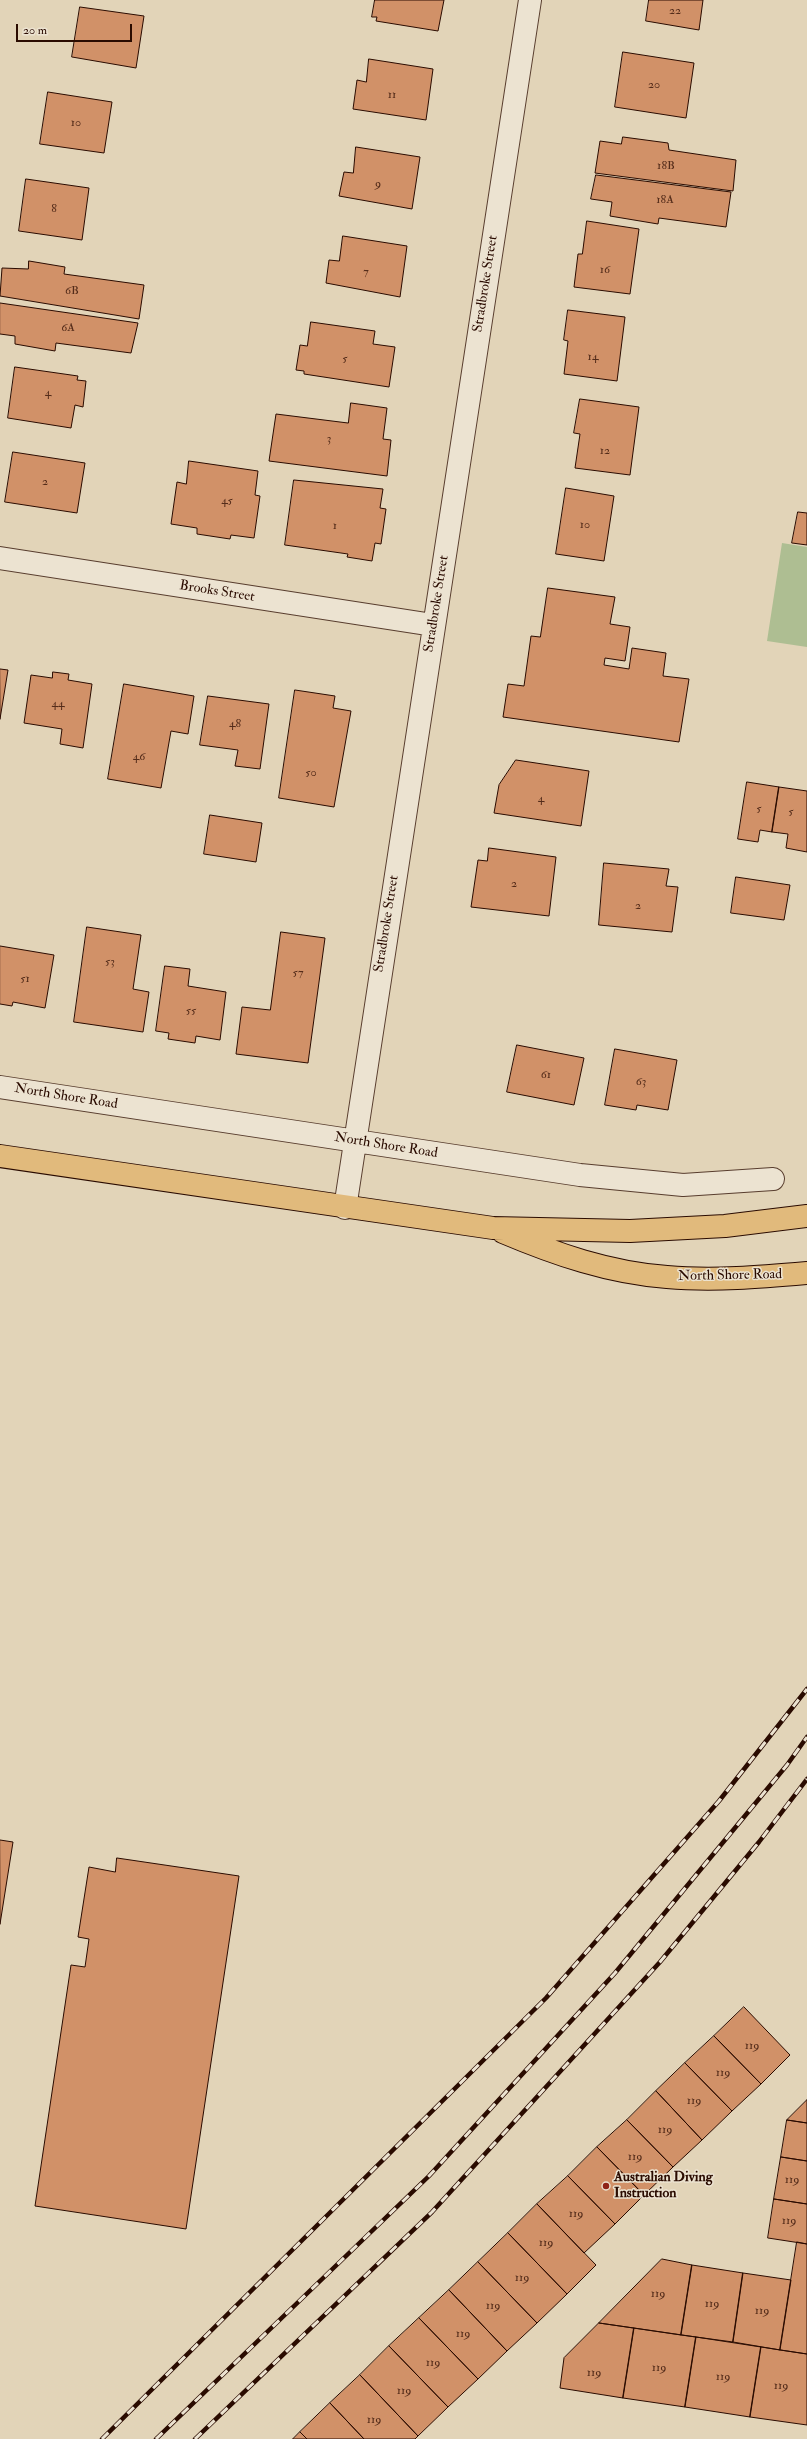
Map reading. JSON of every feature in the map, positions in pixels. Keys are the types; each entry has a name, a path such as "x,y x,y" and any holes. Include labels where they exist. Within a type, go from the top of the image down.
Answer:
{"main road":[{"name":"North Shore Road","path":"0,1156 345,1208 493,1228 630,1231 725,1226 807,1216"},
{"name":"North Shore Road","path":"493,1228 559,1254 618,1270 666,1277 717,1279 807,1273"}],"street":[{"name":"Stradbroke Street","path":"345,1208 353,1141 530,0"},
{"name":"Brooks Street","path":"0,558 433,625"},
{"name":"North Shore Road","path":"0,1087 580,1175 683,1185 773,1179"}],"green space":[{"path":"782,543 807,547 807,647 767,641"}],"building":[{"path":"375,0 444,0 438,31 376,21 377,17 372,17"},
{"path":"649,0 703,0 699,30 646,21"},
{"path":"80,7 144,16 136,68 72,57"},
{"path":"623,52 694,63 686,118 615,107"},
{"path":"369,59 433,69 426,120 353,109 357,80 366,82"},
{"path":"48,92 112,102 104,153 40,144"},
{"path":"623,137 668,143 669,150 736,160 733,191 595,173 600,141 621,144"},
{"path":"356,147 420,157 412,209 339,196 344,172 353,173"},
{"path":"596,175 731,192 726,227 659,218 658,224 610,216 612,202 591,199"},
{"path":"26,179 89,188 82,240 19,231"},
{"path":"587,221 639,229 630,294 574,287 578,254 582,254"},
{"path":"343,236 407,246 400,297 326,283 329,260 339,261"},
{"path":"29,261 65,267 64,274 144,285 139,319 0,296 2,268 28,269"},
{"path":"0,303 138,323 131,353 56,343 55,351 15,344 15,336 0,334"},
{"path":"568,310 625,317 617,381 564,374 568,341 564,340"},
{"path":"311,322 375,331 373,344 395,347 389,387 304,374 304,371 296,370 300,345 307,346"},
{"path":"15,367 78,376 77,380 86,381 83,407 75,405 71,428 8,418"},
{"path":"580,399 639,407 630,475 575,468 580,434 574,433"},
{"path":"351,403 387,408 383,439 391,440 387,476 269,461 276,414 348,423"},
{"path":"13,452 85,463 77,513 5,502"},
{"path":"189,461 258,471 255,495 260,496 254,538 231,535 230,539 197,534 197,528 171,524 177,482 186,484"},
{"path":"294,480 383,489 380,508 386,509 381,544 375,543 372,561 347,557 348,554 285,545"},
{"path":"566,488 614,496 604,561 556,554"},
{"path":"798,512 807,513 807,545 792,543"},
{"path":"548,588 615,597 610,624 630,627 625,661 605,658 604,665 629,669 632,648 666,653 663,676 689,679 679,742 503,717 508,684 524,686 531,636 540,637"},
{"path":"0,669 8,670 0,719"},
{"path":"53,672 69,674 68,680 92,684 83,748 60,744 62,729 24,723 31,675 52,678"},
{"path":"124,684 194,696 188,734 171,731 161,788 108,779"},
{"path":"295,690 335,696 333,708 351,711 334,807 279,798"},
{"path":"208,696 269,704 260,769 235,766 238,750 200,745"},
{"path":"516,760 589,771 581,826 494,813 499,785"},
{"path":"747,782 779,787 772,832 760,830 758,842 738,839"},
{"path":"779,787 807,791 807,852 786,848 788,834 772,832"},
{"path":"210,815 262,823 256,862 204,854"},
{"path":"489,848 556,857 549,916 471,907 478,860 487,861"},
{"path":"604,863 669,869 666,886 678,887 672,932 599,925"},
{"path":"736,877 790,885 784,920 731,913"},
{"path":"87,927 141,935 133,989 149,992 143,1032 74,1022"},
{"path":"281,932 325,938 308,1063 236,1054 242,1007 270,1010"},
{"path":"0,946 54,955 45,1008 13,1002 12,1006 0,1004"},
{"path":"165,966 190,969 188,986 226,992 220,1040 196,1036 195,1043 168,1039 169,1033 156,1031"},
{"path":"517,1045 584,1058 574,1105 507,1092"},
{"path":"615,1049 677,1060 668,1110 637,1105 636,1110 605,1105"},
{"path":"0,1840 13,1842 0,1924"},
{"path":"117,1858 239,1876 186,2229 35,2206 71,1965 85,1967 89,1939 78,1937 89,1867 115,1872"},
{"path":"744,2007 790,2055 761,2084 714,2036"},
{"path":"714,2036 761,2084 732,2111 685,2063"},
{"path":"685,2063 732,2111 702,2140 656,2091"},
{"path":"656,2091 702,2140 673,2167 627,2120"},
{"path":"807,2100 807,2123 787,2120"},
{"path":"627,2120 673,2167 644,2195 597,2147"},
{"path":"787,2120 807,2123 807,2161 781,2157"},
{"name":"Australian Diving Instruction","path":"597,2147 644,2195 615,2224 568,2176"},
{"path":"781,2157 807,2161 807,2204 774,2199"},
{"path":"568,2176 615,2224 584,2253 537,2204"},
{"path":"774,2199 807,2204 807,2244 768,2238"},
{"path":"537,2204 596,2265 567,2294 508,2233"},
{"path":"508,2233 567,2294 537,2323 478,2262"},
{"path":"797,2242 807,2244 807,2354 780,2350"},
{"path":"662,2259 692,2265 681,2335 599,2323"},
{"path":"478,2262 537,2323 507,2351 449,2290"},
{"path":"692,2265 743,2273 733,2342 681,2335"},
{"path":"743,2273 791,2280 780,2350 733,2342"},
{"path":"449,2290 507,2351 478,2379 419,2318"},
{"path":"419,2318 478,2379 448,2407 389,2346"},
{"path":"599,2323 634,2328 623,2398 560,2388 564,2358"},
{"path":"634,2328 696,2337 685,2407 623,2398"},
{"path":"696,2337 761,2347 750,2417 685,2407"},
{"path":"389,2346 448,2407 418,2436 360,2375"},
{"path":"761,2347 807,2354 807,2425 750,2417"},
{"path":"360,2375 418,2436 415,2439 364,2439 330,2403"},
{"path":"330,2403 364,2439 307,2439 300,2432"},
{"path":"300,2432 307,2439 293,2439"}],"railway":[{"path":"102,2439 546,1998 719,1801 807,1689"},
{"path":"156,2439 429,2176 615,1973 787,1765 807,1737"},
{"path":"195,2439 432,2212 660,1962 759,1842 807,1779"}],"place":[{"name":"Australian Diving Instruction","path":"606,2186"}]}
